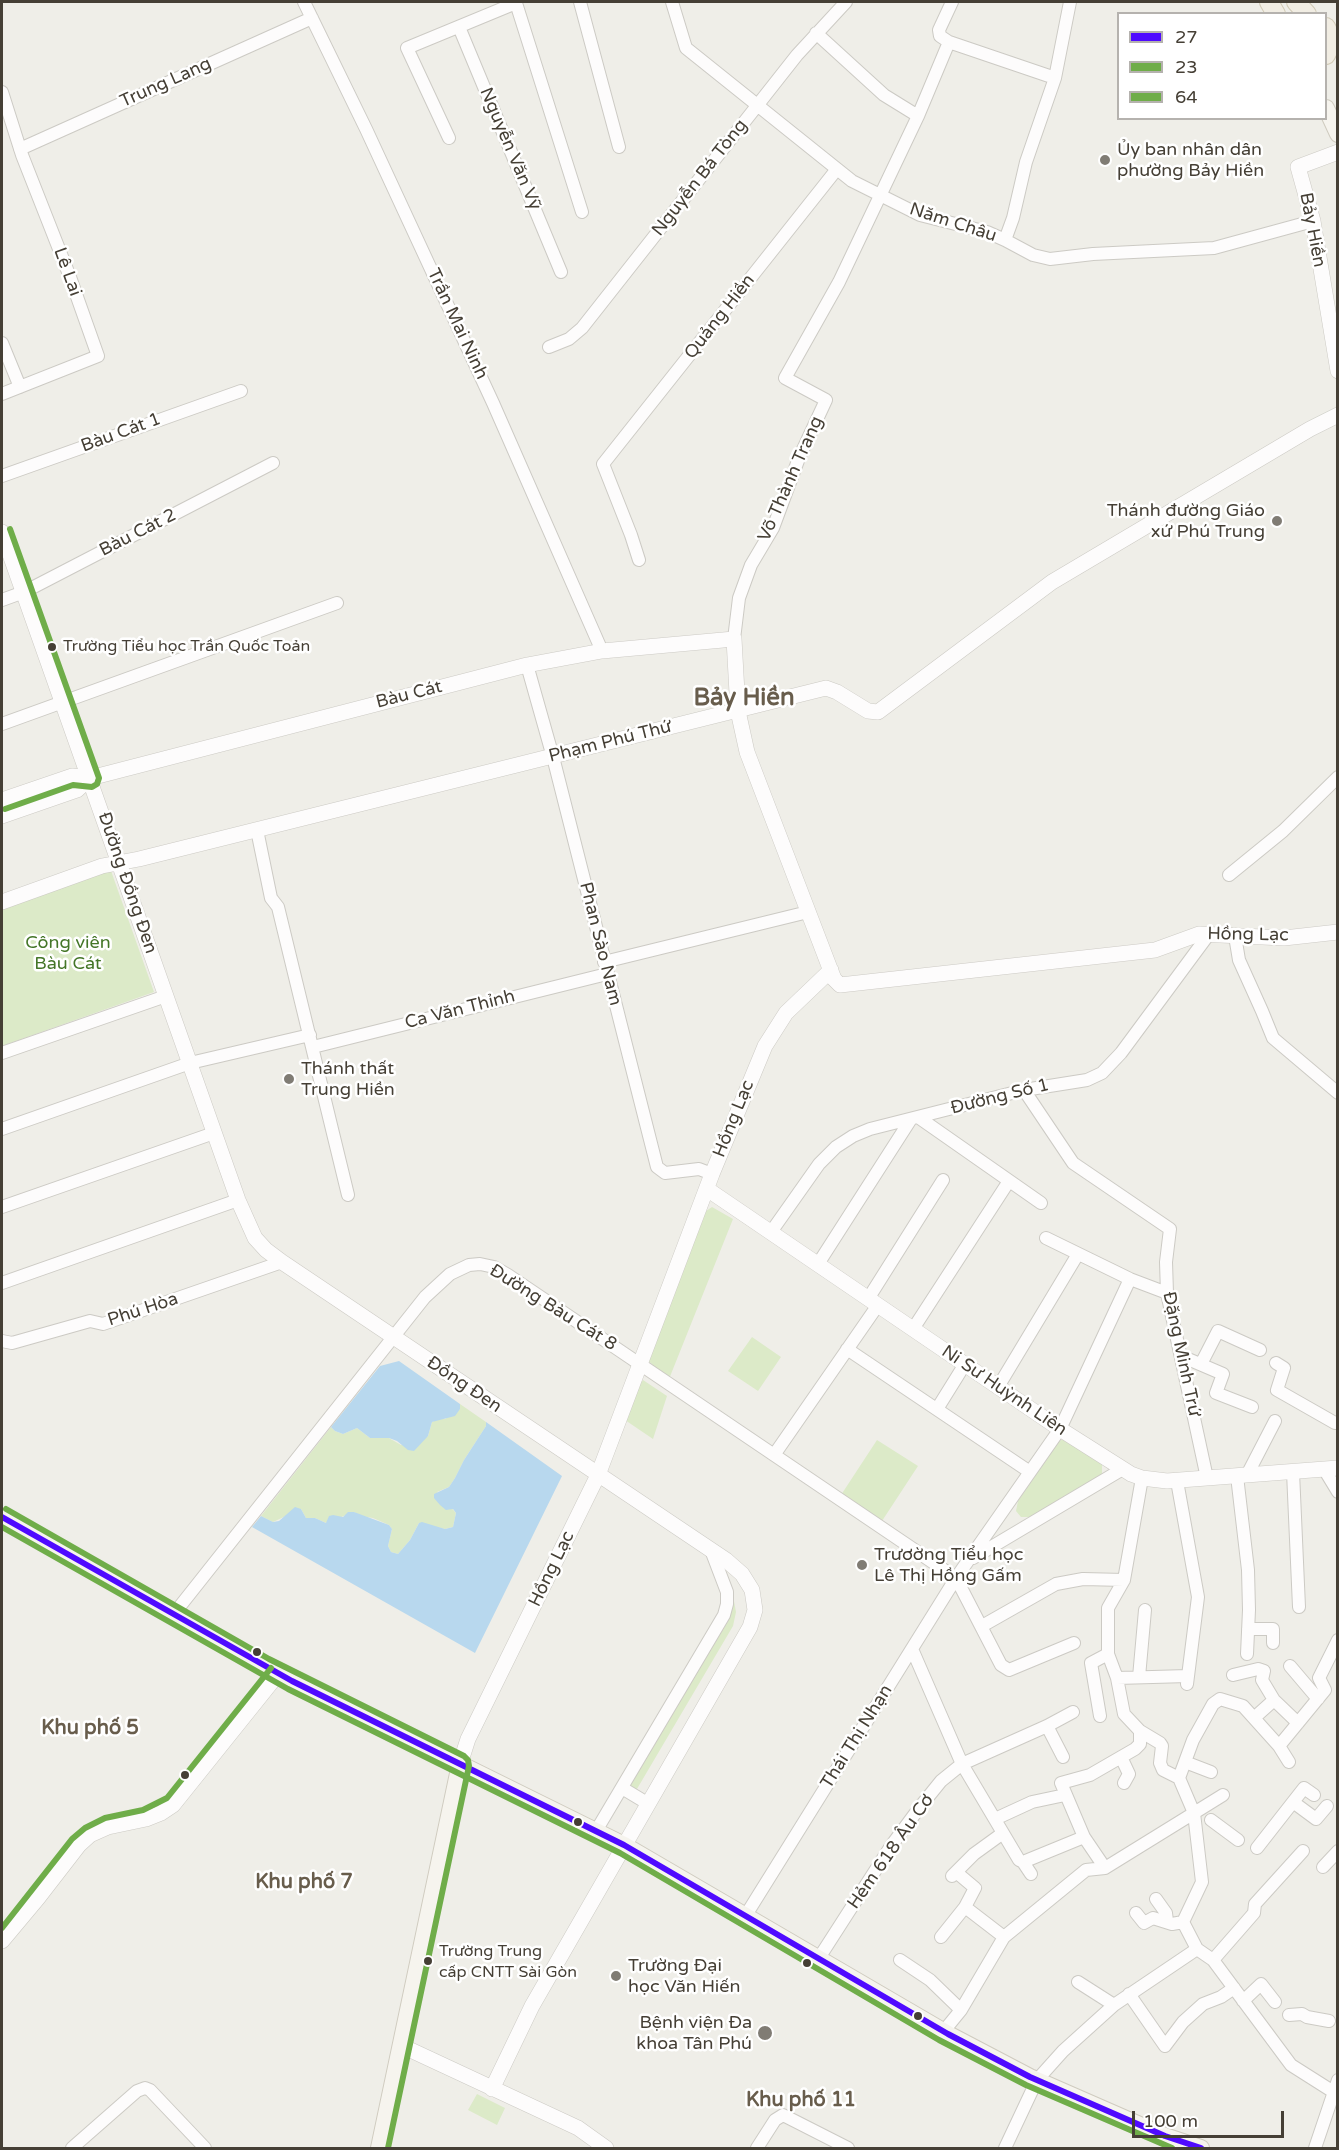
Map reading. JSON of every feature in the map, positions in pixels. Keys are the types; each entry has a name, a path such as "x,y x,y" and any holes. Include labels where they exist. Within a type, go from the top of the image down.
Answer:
{"main road":[{"path":"1327,53 1331,45 1330,32"},
{"path":"1327,110 1338,133"},
{"path":"2,1517 278,1674 624,1845 943,2032 1037,2080 1176,2145 1201,2148"},
{"path":"380,2148 460,1764"}],"street":[{"name":"Trần Mai Ninh","path":"304,2 366,129 493,403 602,651"},
{"path":"580,2 619,147"},
{"name":"Năm Châu","path":"672,2 686,48 852,181 920,215 987,232 1034,255 1050,259 1093,254 1214,249 1313,221"},
{"name":"Nguyễn Bá Tòng","path":"549,347 569,339 582,328 816,33 846,2"},
{"path":"952,2 939,30 940,36 949,42 1055,78"},
{"path":"1005,240 1013,218 1026,162 1055,78 1070,2"},
{"path":"449,138 407,48 459,27 500,6 516,3 582,212"},
{"name":"Trung Lang","path":"20,149 312,18"},
{"name":"Nguyễn Văn Vỹ","path":"459,27 561,272"},
{"path":"816,33 884,94 918,116"},
{"name":"Võ Thành Trang","path":"831,970 753,769 742,734 738,711 734,639 739,598 751,565 773,528 799,458 826,400 785,378 839,282 918,116 949,42"},
{"name":"Lê Lai","path":"2,92 20,149 98,356 2,394"},
{"name":"Bảy Hiền","path":"1338,152 1298,167 1313,221 1338,371"},
{"name":"Quảng Hiền","path":"639,560 632,535 603,464 837,169"},
{"path":"2,343 20,387"},
{"name":"Bàu Cát 1","path":"2,476 241,390"},
{"name":"Phạm Phú Thứ","path":"2,902 102,866 258,830 826,688 868,711 881,711 1052,582 1310,429 1338,415"},
{"name":"Bàu Cát 2","path":"2,600 24,592 273,463"},
{"name":"Đường Đồng Đen","path":"2,532 238,1200"},
{"path":"2,724 337,603"},
{"name":"Bàu Cát","path":"2,800 72,776 90,778 527,665 602,651 734,639"},
{"name":"Phan Sào Nam","path":"527,665 553,757 657,1167 665,1173 699,1169 712,1174"},
{"path":"1229,875 1275,838 1338,777"},
{"name":"Bàu Cát","path":"2,816 77,790 90,778"},
{"path":"258,830 270,898 278,907 348,1195"},
{"name":"Ca Văn Thỉnh","path":"2,1129 190,1063 311,1041 605,968 808,912"},
{"name":"Hồng Lạc","path":"460,1764 468,1739 598,1475 712,1174 754,1070 774,1029 796,1002 831,970 837,982 845,985 1155,950 1194,934 1284,938 1338,932"},
{"name":"Đường Số 1","path":"771,1232 819,1164 836,1147 864,1131 1024,1090 1087,1080 1106,1070 1209,934"},
{"path":"1235,936 1239,960 1273,1038 1338,1093"},
{"path":"2,1053 166,996"},
{"name":"Đặng Minh Trứ","path":"1024,1090 1073,1163 1170,1229 1166,1262 1167,1293 1207,1478"},
{"path":"818,1264 914,1118 1041,1203"},
{"path":"2,1207 214,1133"},
{"path":"774,1455 847,1349 944,1180"},
{"path":"913,1329 1009,1181"},
{"name":"Ni Sư Huỳnh Liên","path":"707,1189 1121,1470 1142,1478 1177,1481 1331,1469"},
{"path":"2,1283 238,1200"},
{"name":"Đồng Đen","path":"238,1200 255,1238 282,1262 711,1550 736,1568 749,1584 753,1596 754,1616 750,1627 527,2015 492,2089"},
{"path":"1047,1238 1130,1279 1167,1293"},
{"path":"998,1387 1078,1254"},
{"name":"Phú Hòa","path":"2,1341 12,1343 90,1321 103,1324 282,1262"},
{"name":"Đường Bàu Cát 8","path":"173,1615 425,1297 440,1282 462,1268 480,1263 503,1272 956,1578"},
{"name":"Thái Thị Nhạn","path":"746,1915 956,1578 1060,1429 1130,1279"},
{"path":"1201,1364 1218,1330 1260,1350"},
{"path":"847,1349 1030,1472"},
{"path":"1181,1356 1223,1374 1216,1393 1252,1407"},
{"path":"1276,1363 1284,1368 1277,1390 1335,1423"},
{"path":"937,1408 965,1364"},
{"path":"1247,1654 1248,1569 1242,1475 1275,1421"},
{"path":"1331,1469 1338,1492"},
{"name":"Thái Thị Nhạn","path":"969,1560 1121,1470"},
{"path":"1293,1472 1299,1606"},
{"path":"1142,1478 1124,1580 1108,1608 1108,1654 1117,1678 1124,1714 1140,1731 1158,1741 1162,1746 1160,1763 1163,1770 1179,1778 1194,1814 1202,1882 1182,1922"},
{"path":"1117,1678 1187,1680 1198,1597 1177,1481"},
{"path":"596,1831 725,1611 727,1592 711,1550"},
{"path":"956,1578 1001,1665 1009,1670 1074,1643"},
{"path":"982,1626 1056,1584 1083,1579 1124,1580"},
{"path":"1139,1677 1145,1610"},
{"path":"1248,1629 1273,1629 1273,1643"},
{"path":"1279,1746 1325,1690 1319,1678 1338,1640"},
{"path":"912,1649 962,1764 1019,1860 1031,1874"},
{"path":"1100,1716 1091,1663 1108,1654"},
{"path":"1290,1666 1318,1700"},
{"path":"1233,1675 1258,1669 1264,1671 1262,1680 1274,1700 1298,1723"},
{"path":"2,1941 79,1845 90,1835 108,1827 146,1819 173,1805 278,1674"},
{"path":"1179,1778 1193,1740 1213,1704 1220,1700 1243,1706 1279,1746 1289,1762"},
{"path":"1254,1718 1274,1700"},
{"name":"Hẻm 618 Âu Cơ","path":"819,1958 891,1846 941,1781 962,1764 1073,1712"},
{"path":"1047,1726 1063,1757"},
{"path":"995,1819 1063,1789 1121,1757 1140,1744 1140,1731"},
{"path":"1121,1757 1129,1774 1124,1783"},
{"path":"1185,1762 1211,1772"},
{"path":"622,1788 648,1803"},
{"path":"1257,1848 1304,1788 1314,1795"},
{"path":"1063,1789 1084,1837 1105,1868"},
{"path":"943,2032 961,2010 1004,1937 1086,1870 1105,1868 1223,1795"},
{"path":"1293,1802 1316,1819 1327,1806"},
{"path":"1211,1820 1238,1840"},
{"path":"941,1937 965,1907 975,1888 954,1874 974,1854 1003,1833"},
{"path":"1023,1862 1084,1837"},
{"path":"1213,1960 1254,1913 1255,1904 1303,1851"},
{"path":"1323,1867 1338,1851"},
{"path":"1156,1899 1166,1913 1167,1921"},
{"path":"965,1907 1004,1937"},
{"path":"1136,1912 1144,1923 1153,1918 1172,1924 1182,1922"},
{"path":"1182,1922 1197,1949 1213,1960 1291,2065 1335,2086 1315,2148"},
{"path":"1005,2148 1037,2080 1063,2051 1114,2005 1129,1994 1141,1989 1197,1949"},
{"path":"900,1960 930,1980 961,2010"},
{"path":"1078,1982 1114,2005"},
{"path":"1243,2001 1261,1984 1275,2002"},
{"path":"1129,1994 1165,2046 1183,2022 1203,2004 1221,1997 1234,1988"},
{"path":"1289,2015 1302,2014 1329,2021"},
{"path":"402,2046 578,2128 606,2148"},
{"path":"72,2148 143,2088 150,2090 205,2148"},
{"path":"757,2148 777,2117 783,2115 848,2148"}],"green space":[{"name":"Công viên Bàu Cát","path":"110,868 154,992 2,1046 2,907"},
{"path":"712,1207 733,1219 669,1379 646,1359 706,1211"},
{"path":"752,1337 781,1357 758,1391 728,1371"},
{"path":"643,1380 667,1396 653,1439 625,1420"},
{"path":"460,1404 486,1422 486,1426 449,1487 437,1492 456,1513 453,1527 445,1529 419,1523 410,1540 398,1554 391,1552 388,1546 392,1529 389,1525 354,1512 326,1523 315,1518 306,1518 301,1509 273,1522 261,1516 331,1427 343,1434 357,1428 370,1438 389,1438 401,1445 428,1436 432,1422 445,1419 460,1409"},
{"path":"1064,1439 1102,1464 1102,1474 1031,1517 1021,1517 1016,1511 1018,1501 1059,1441"},
{"path":"877,1440 918,1466 882,1521 841,1495"},
{"path":"731,1585 736,1612 733,1626 634,1794 626,1789 727,1623 732,1608"},
{"path":"477,2094 505,2108 497,2125 468,2110"}],"water":[{"path":"399,1361 460,1404 460,1409 455,1416 432,1422 428,1436 414,1451 408,1450 389,1438 370,1438 357,1428 343,1434 335,1431 331,1427 380,1366"},
{"path":"486,1422 562,1476 475,1653 252,1527 261,1516 273,1522 279,1521 295,1507 301,1509 306,1518 315,1518 326,1523 329,1516 343,1517 348,1512 354,1512 389,1525 392,1529 388,1546 391,1552 398,1554 410,1540 419,1523 445,1529 453,1527 456,1513 453,1509 446,1510 440,1505 434,1498 434,1494 449,1487 486,1426"}],"transit line":[{"name":"64","path":"5,809 73,785 92,787 97,784 99,778 10,529"},
{"name":"64","path":"6,1509 269,1659 468,1760 469,1766 388,2148"},
{"name":"27","path":"2,1517 292,1681 624,1845 948,2034 1030,2077 1165,2136 1201,2148"},
{"name":"23","path":"2,1527 288,1689 620,1853 939,2040 1026,2085 1172,2148"},
{"name":"64","path":"2,1928 72,1839 85,1828 105,1818 143,1810 167,1798 271,1668"}],"place":[{"name":"Ủy ban nhân dân phường Bảy Hiền","path":"1105,160"},
{"name":"Thánh đường Giáo xứ Phú Trung","path":"1277,521"},
{"name":"Trường Tiểu học Trần Quốc Toản","path":"52,647"},
{"name":"Thánh thất Trung Hiền","path":"289,1079"},
{"name":"Trươờng Tiểu học Lê Thị Hồng Gấm","path":"862,1565"},
{"name":"Trường Trung cấp CNTT Sài Gòn","path":"428,1961"},
{"name":"Trường Đại học Văn Hiến","path":"616,1976"},
{"name":"Bệnh viện Đa khoa Tân Phú","path":"765,2033"}],"district":[{"name":"Bảy Hiền","path":"744,699"},
{"name":"Khu phố 5","path":"90,1729"},
{"name":"Khu phố 7","path":"304,1883"},
{"name":"Khu phố 11","path":"801,2101"}]}
